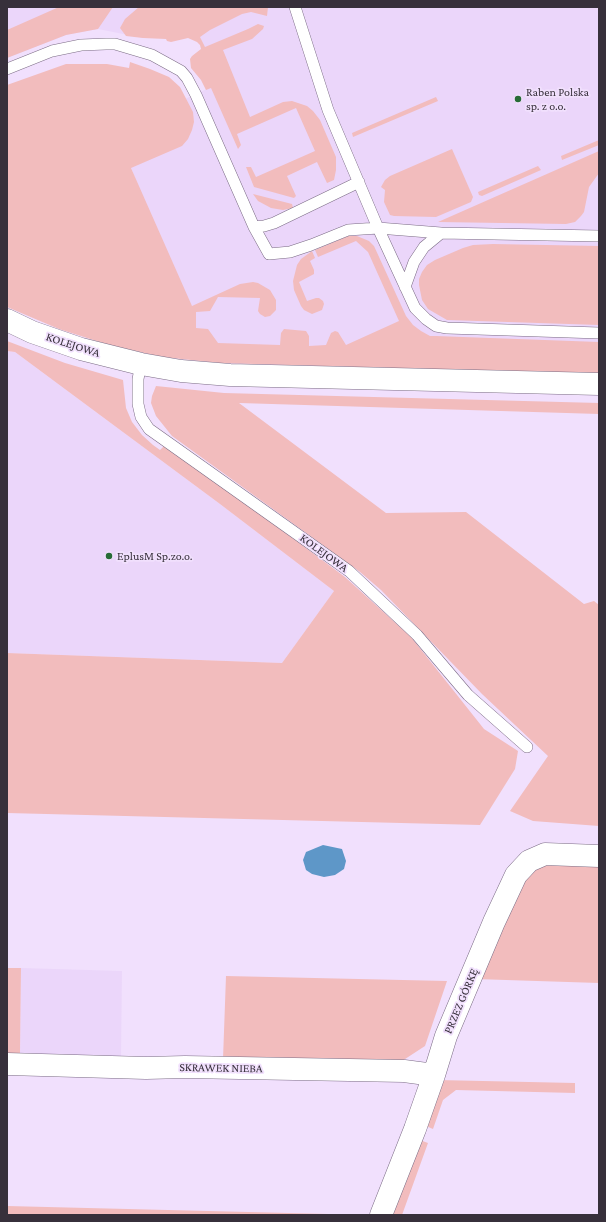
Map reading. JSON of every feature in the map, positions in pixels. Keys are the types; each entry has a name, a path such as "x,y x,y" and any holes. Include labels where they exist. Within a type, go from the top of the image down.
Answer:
{"street":[{"name":"KOLEJOWA","path":"7,320 32,332 82,350 141,364 181,371 230,375 599,384"},
{"name":"PRZEZ GÓRKĘ","path":"381,1215 415,1129 446,1036 494,922 516,875 529,861 545,854 599,856"},
{"name":"SKRAWEK NIEBA","path":"7,1064 146,1068 185,1067 404,1071 434,1075"}],"lane":[{"path":"295,7 328,110 378,228 415,308 436,326 447,328 599,333"},
{"path":"7,69 52,51 81,45 106,44 115,44 152,55 172,65 187,78 193,89 254,227 269,254 290,252 304,248 348,230 378,228 441,233 599,236"},
{"path":"254,227 274,223 358,182"},
{"path":"405,287 414,262 420,252 441,233"},
{"name":"KOLEJOWA","path":"141,364 138,379 138,404 141,417 149,428 349,571 417,635 468,695 527,747"}],"shaded area":[{"name":"Raben Polska sp. z o.o.","path":"7,7 599,7 599,354 359,350 196,344 130,165 174,104 220,83 196,29 143,38 98,29 66,35 7,58"},
{"path":"59,7 113,7 98,29 66,35 7,58 7,30"},
{"path":"139,7 268,7 267,16 251,12 242,14 210,30 200,37 205,47 258,24 264,26 263,29 252,39 223,50 250,117 283,102 292,101 307,106 320,120 336,157 334,180 327,183 317,162 287,176 296,196 294,198 254,187 246,167 251,167 256,177 315,151 296,108 237,134 241,145 238,149 211,88 206,90 201,80 191,68 190,59 201,49 200,45 188,38 171,42 167,41 166,39 126,36 120,28 125,19"},
{"path":"130,62 169,77 180,87 193,112 194,122 192,130 188,139 182,146 131,168 192,306 240,284 253,282 258,283 270,290 276,300 276,310 270,316 265,317 258,311 260,298 218,297 210,311 196,312 196,328 208,329 218,343 280,345 281,333 284,329 306,331 309,336 309,346 326,345 331,333 335,331 338,332 346,345 399,321 368,252 356,241 318,257 315,250 348,236 357,236 369,241 374,246 406,316 413,325 421,331 430,336 599,342 599,374 220,363 162,357 109,345 59,329 7,307 7,85 66,64 107,64 129,68"},
{"path":"436,97 438,101 353,137 352,133"},
{"path":"599,140 599,145 562,160 561,156"},
{"path":"452,149 473,197 471,202 436,217 390,215 384,202 385,190 381,187 385,180 390,176"},
{"path":"599,151 599,173 589,187 584,212 575,222 566,224 438,222"},
{"path":"538,166 541,170 482,196 479,195 478,192"},
{"path":"253,194 292,204 293,208 283,210 271,208 258,201"},
{"path":"473,245 599,246 599,325 447,320 428,309 422,300 419,285 419,279 427,265 463,248"},
{"path":"312,251 315,258 310,261 314,274 299,282 307,301 319,298 323,301 324,304 322,310 312,314 304,310 301,306 294,290 293,281 297,265 301,259"},
{"path":"7,341 65,363 123,380 126,408 132,422 142,435 153,445 160,450 166,444 345,577 411,637 484,729 518,751 515,769 480,825 7,813 7,653 282,663 334,591 220,504 15,352 7,351"},
{"path":"7,351 15,352 220,504 334,591 282,663 7,653"},
{"path":"156,386 224,393 599,403 599,414 239,403 386,513 466,512 584,604 594,601 599,605 599,826 533,821 510,811 548,756 482,694 381,590 360,572 172,436 156,416 151,403"},
{"path":"599,859 599,983 475,979 523,880 542,863"},
{"path":"7,968 21,968 20,1054 7,1053"},
{"path":"21,968 122,971 121,1057 20,1054"},
{"path":"226,976 447,981 425,1046 402,1061 223,1059"},
{"path":"437,1080 575,1083 575,1093 456,1090 443,1100 433,1129 421,1124"},
{"path":"417,1139 428,1143 402,1215 387,1215"},
{"path":"7,1206 369,1215 7,1215"}],"water":[{"path":"323,845 342,849 346,861 344,869 335,875 324,877 312,874 306,870 303,860 306,852"}],"place":[{"name":"Raben Polska sp. z o.o.","path":"518,99"},
{"name":"EplusM Sp.zo.o.","path":"109,556"}]}
